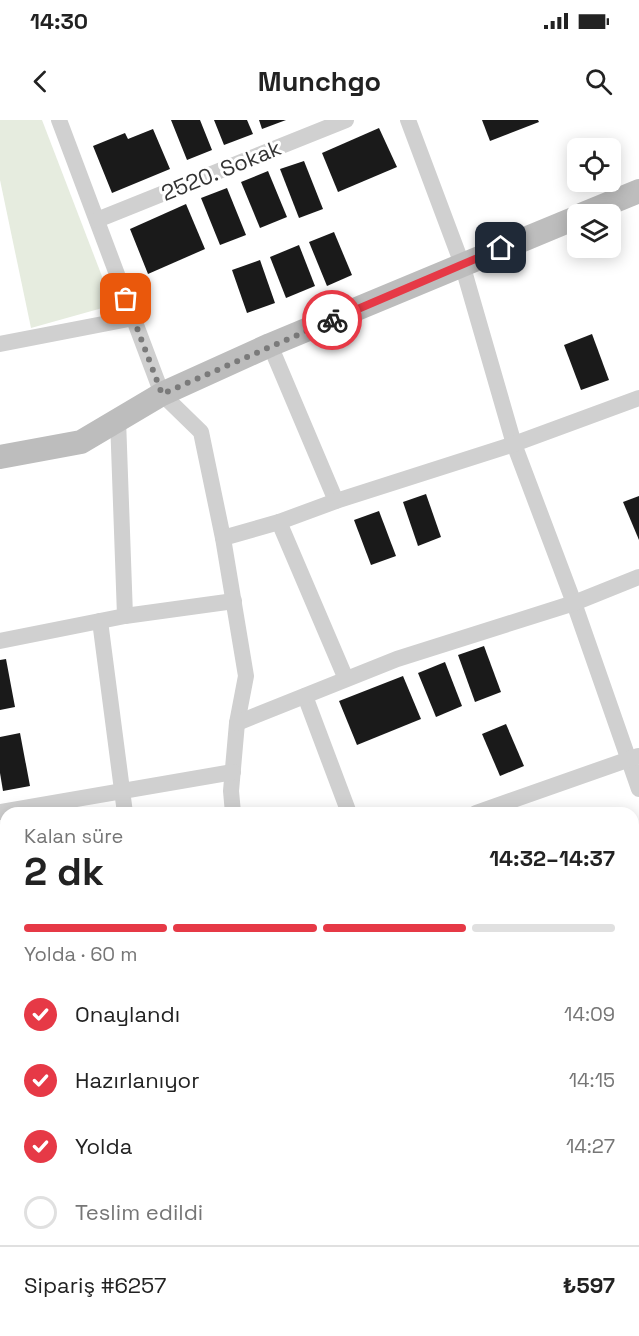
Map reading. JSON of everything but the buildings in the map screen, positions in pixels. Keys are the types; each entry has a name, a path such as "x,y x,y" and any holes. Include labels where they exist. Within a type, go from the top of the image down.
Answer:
{"street":[{"path":"60,120 162,394 201,432 223,538 246,676 237,723 231,791 232,807"},
{"name":"2520. Sokak","path":"97,220 346,120"},
{"path":"408,120 462,264 514,444 634,758 639,789"},
{"path":"607,204 639,191"},
{"path":"0,457 81,442 162,394 270,345 567,221"},
{"path":"0,344 134,318"},
{"path":"270,345 336,501"},
{"path":"223,538 279,522 336,501 514,444 639,398"},
{"path":"118,419 125,616"},
{"path":"279,522 346,679"},
{"path":"237,723 397,659 574,603 639,577"},
{"path":"0,641 125,616 234,601"},
{"path":"100,621 124,807"},
{"path":"305,696 347,807"},
{"path":"493,807 634,758"},
{"path":"29,807 233,772"}],"shaded area":[{"path":"0,120 42,120 113,305 31,328 0,180"}],"way so far":[{"path":"126,299 162,394 270,345 332,320"}],"route":[{"path":"332,320 501,248"}]}
